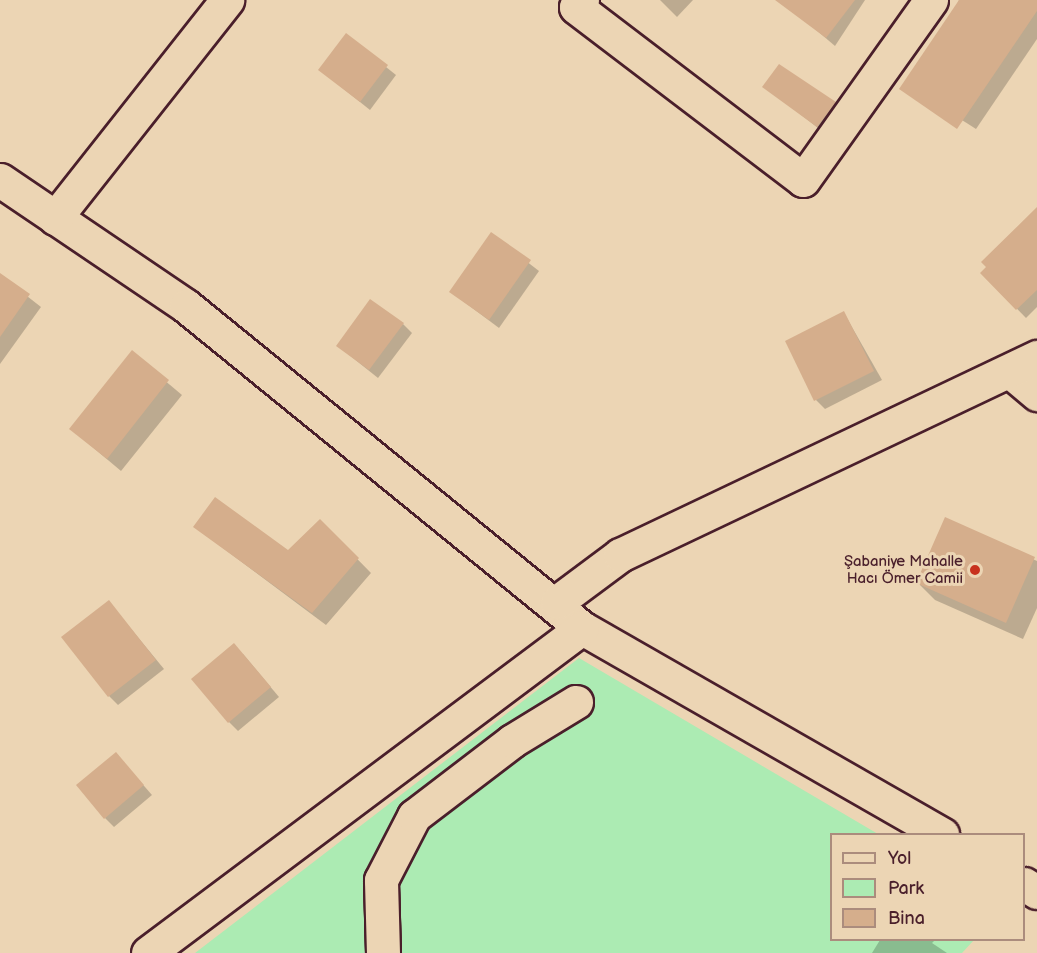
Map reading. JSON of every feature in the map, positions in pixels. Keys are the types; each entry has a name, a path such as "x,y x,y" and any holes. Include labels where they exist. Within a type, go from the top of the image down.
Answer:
{"street":[{"path":"55,218 227,0"},
{"path":"582,0 576,7 803,180 931,0"},
{"path":"0,180 186,306 557,602 582,627 940,833"},
{"path":"557,602 620,555 894,422 1024,365 1037,394"},
{"path":"148,953 582,627"},
{"path":"383,953 381,880 414,816 512,741 576,702"}],"green space":[{"path":"579,658 876,833 830,833 830,941 973,941 962,953 195,953"}],"building":[{"path":"775,0 855,0 826,38"},
{"path":"959,0 1037,0 1037,11 957,129 899,89"},
{"path":"346,33 388,65 360,102 318,70"},
{"path":"779,64 836,102 817,127 762,87"},
{"path":"1037,207 1037,290 1016,310 980,273 986,267 981,262"},
{"path":"491,232 531,260 489,320 449,292"},
{"path":"0,273 30,294 0,337"},
{"path":"370,299 404,323 369,370 336,346"},
{"path":"844,311 874,371 814,401 785,341"},
{"path":"132,350 169,380 107,459 69,429"},
{"path":"215,497 288,550 320,519 359,558 312,613 193,527"},
{"name":"Şabaniye Mahalle Hacı Ömer Camii","path":"945,517 1035,557 1006,623 916,583"},
{"path":"109,600 156,660 108,697 61,637"},
{"path":"234,643 271,687 228,723 191,679"},
{"path":"116,752 144,785 104,819 76,785"}],"place":[{"name":"Şabaniye Mahalle Hacı Ömer Camii","path":"975,570"}]}
